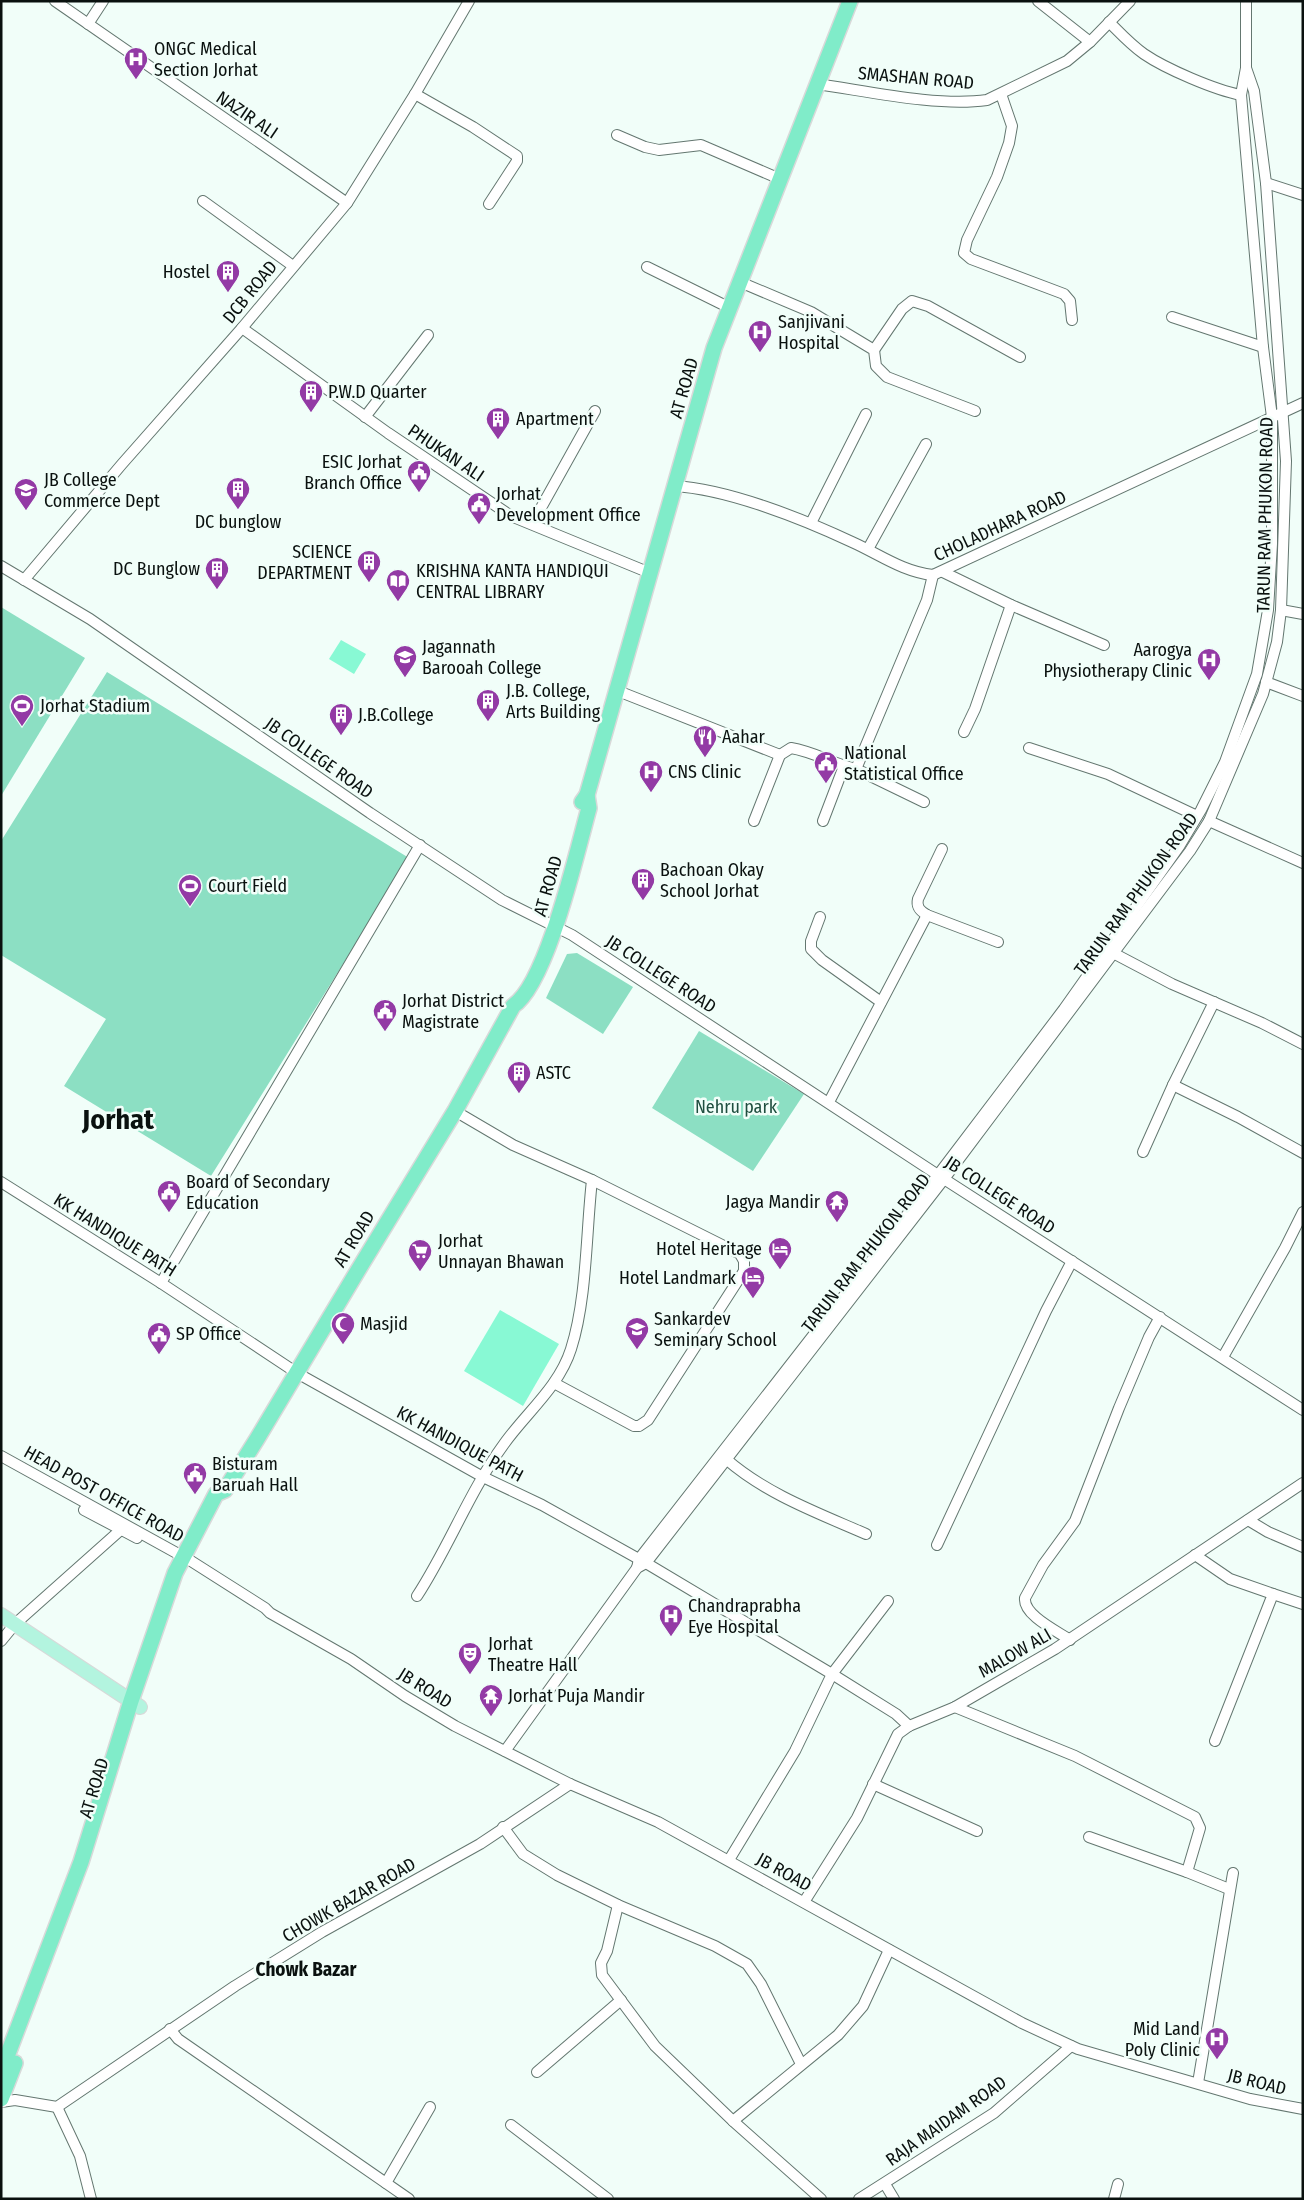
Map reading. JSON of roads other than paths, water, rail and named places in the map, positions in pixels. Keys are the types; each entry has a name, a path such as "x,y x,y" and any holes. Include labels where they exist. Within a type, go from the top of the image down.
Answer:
{"highway":[{"name":"AT ROAD","path":"1,2072 47,1956 81,1862 185,1562 216,1494 225,1490 456,1111 513,1006 512,996 551,925 580,805 587,795 618,691 714,348 850,1"},
{"name":"AT ROAD","path":"5,2097 90,1866 135,1704"}],"main road":[{"path":"1,1615 135,1704"}],"street":[{"path":"88,24 103,1"},
{"name":"DCB ROAD","path":"24,580 122,464 242,328 347,203 415,94 469,1"},
{"path":"1038,1 1090,42"},
{"name":"SMASHAN ROAD","path":"817,84 928,100 973,102 987,100 1067,61 1090,42 1130,1"},
{"name":"TARUN RAM PHUKON ROAD","path":"640,1563 726,1459 941,1177 1064,1009 1180,845 1225,762 1257,674 1268,610 1271,569 1272,417 1241,95 1246,68 1246,1"},
{"name":"NAZIR ALI","path":"59,2 347,203"},
{"path":"1109,22 1134,47 1156,61 1217,89 1241,95"},
{"name":"TARUN RAM PHUKON ROAD","path":"505,1751 640,1563 1115,954 1210,822 1266,682 1277,642 1282,610 1286,509 1284,412 1266,183 1254,91 1246,68"},
{"path":"415,94 473,127 518,156 517,161 489,204"},
{"path":"1000,94 1012,126 1009,143 997,177 967,240 964,253 971,259 1064,294 1070,301 1072,320"},
{"path":"617,135 645,147 659,150 701,145 780,179"},
{"path":"1266,183 1303,195"},
{"path":"203,201 293,266"},
{"path":"647,267 730,308"},
{"path":"740,282 811,312 874,350"},
{"path":"975,411 887,377 876,366 874,350 902,309 912,301 928,306 1020,357"},
{"path":"1172,317 1264,348"},
{"name":"PHUKAN ALI","path":"242,328 365,417 511,516 650,573"},
{"path":"365,417 428,335"},
{"name":"CHOLADHARA ROAD","path":"674,486 693,488 743,501 811,523 868,549 900,567 920,574 938,574 1303,403"},
{"path":"532,524 596,411"},
{"path":"811,523 866,414"},
{"path":"868,549 926,444"},
{"name":"JB COLLEGE ROAD","path":"1,566 90,619 502,900 572,935 941,1177 1303,1410"},
{"path":"856,768 938,574 1104,645"},
{"path":"964,732 975,709 1011,605"},
{"path":"1282,610 1303,614"},
{"path":"1266,682 1303,696"},
{"path":"618,691 780,755"},
{"path":"754,821 780,755 791,748 809,751 844,766 856,768 924,802"},
{"path":"1029,748 1108,774 1197,816"},
{"path":"823,821 844,766"},
{"path":"1210,822 1303,863"},
{"path":"161,1283 420,845"},
{"path":"942,849 918,899 917,904 919,908 927,915 998,942"},
{"path":"829,1102 927,915"},
{"path":"820,917 811,941 811,949 822,960 881,1002"},
{"path":"1115,954 1172,984 1303,1044"},
{"path":"1143,1152 1173,1085 1214,1002"},
{"path":"1173,1085 1238,1117 1303,1153"},
{"path":"456,1111 513,1145 592,1180 740,1254 744,1261 744,1271 648,1420 643,1424 634,1426 554,1383"},
{"path":"417,1596 483,1477 504,1444 554,1383 571,1351 582,1290 592,1180"},
{"name":"KK HANDIQUE PATH","path":"1,1182 161,1283 297,1374 483,1477 542,1505 832,1674 896,1714 910,1726"},
{"path":"1223,1357 1281,1256 1303,1212"},
{"path":"937,1545 1046,1311 1072,1261"},
{"path":"1070,1640 1030,1613 1024,1603 1025,1598 1043,1565 1075,1521 1118,1408 1148,1337 1160,1317"},
{"name":"HEAD POST OFFICE ROAD","path":"1,1456 185,1562"},
{"path":"726,1459 741,1472 796,1504 866,1534"},
{"name":"HEAD POST OFFICE ROAD","path":"1,1463 124,1527"},
{"name":"MALOW ALI","path":"804,1902 839,1849 898,1734 910,1726 955,1707 1070,1640 1303,1483"},
{"path":"1248,1520 1268,1532 1303,1547"},
{"path":"1,1641 15,1624 124,1527"},
{"path":"1195,1555 1230,1579 1303,1604"},
{"name":"JB ROAD","path":"185,1562 351,1659 430,1712 570,1784 658,1822 1022,2023 1071,2046 1250,2099 1303,2109"},
{"path":"1215,1741 1273,1594"},
{"path":"729,1860 795,1751 832,1674 888,1601"},
{"path":"955,1707 1075,1756 1195,1817 1200,1828 1187,1872"},
{"name":"CHOWK BAZAR ROAD","path":"57,2107 235,1986 322,1932 480,1844 570,1784"},
{"path":"873,1784 977,1831"},
{"path":"503,1827 523,1854 557,1875 618,1905 715,1946 747,1964 761,1984 801,2064"},
{"path":"1090,1837 1229,1889"},
{"path":"1198,2083 1233,1873"},
{"path":"618,1905 600,1969 602,1975 655,2046 733,2121 821,2199"},
{"path":"733,2121 801,2064 838,2036 853,2020 863,2006 889,1950"},
{"path":"536,2072 621,2000"},
{"path":"170,2029 178,2039 249,2090 409,2199"},
{"name":"RAJA MAIDAM ROAD","path":"859,2199 994,2113 1071,2046"},
{"path":"5,2097 57,2107 80,2156 91,2199"},
{"path":"386,2183 430,2107"},
{"path":"511,2125 608,2199"},
{"path":"885,2184 894,2199"},
{"path":"1114,2199 1118,2184"}],"place":[{"name":"ONGC Medical Section Jorhat","path":"136,80"},
{"name":"Hostel","path":"228,293"},
{"name":"Sanjivani Hospital","path":"760,353"},
{"name":"P.W.D Quarter","path":"311,413"},
{"name":"Apartment","path":"498,440"},
{"name":"ESIC Jorhat Branch Office","path":"419,493"},
{"name":"DC bunglow","path":"238,510"},
{"name":"JB College Commerce Dept","path":"26,511"},
{"name":"Jorhat Development Office","path":"479,525"},
{"name":"SCIENCE DEPARTMENT","path":"369,583"},
{"name":"DC Bunglow","path":"217,590"},
{"name":"KRISHNA KANTA HANDIQUI CENTRAL LIBRARY","path":"398,602"},
{"name":"Jagannath Barooah College","path":"405,678"},
{"name":"Aarogya Physiotherapy Clinic","path":"1209,681"},
{"name":"J.B. College, Arts Building","path":"488,722"},
{"name":"Jorhat Stadium","path":"22,727"},
{"name":"J.B.College","path":"341,736"},
{"name":"Aahar","path":"705,758"},
{"name":"National Statistical Office","path":"826,784"},
{"name":"CNS Clinic","path":"651,793"},
{"name":"Bachoan Okay School Jorhat","path":"643,901"},
{"name":"Court Field","path":"190,907"},
{"name":"Jorhat District Magistrate","path":"385,1032"},
{"name":"ASTC","path":"519,1094"},
{"name":"Board of Secondary Education","path":"169,1213"},
{"name":"Jagya Mandir","path":"837,1223"},
{"name":"Hotel Heritage","path":"780,1270"},
{"name":"Jorhat Unnayan Bhawan","path":"420,1272"},
{"name":"Hotel Landmark","path":"753,1299"},
{"name":"Masjid","path":"343,1345"},
{"name":"Sankardev Seminary School","path":"637,1350"},
{"name":"SP Office","path":"159,1355"},
{"name":"Bisturam Baruah Hall","path":"195,1495"},
{"name":"Chandraprabha Eye Hospital","path":"671,1637"},
{"name":"Jorhat Theatre Hall","path":"470,1675"},
{"name":"Jorhat Puja Mandir","path":"491,1717"},
{"name":"Mid Land Poly Clinic","path":"1217,2060"}],"district":[{"name":"Jorhat","path":"118,1119"},
{"name":"Chowk Bazar","path":"306,1969"}],"park label":[{"name":"Nehru park","path":"736,1107"}]}
